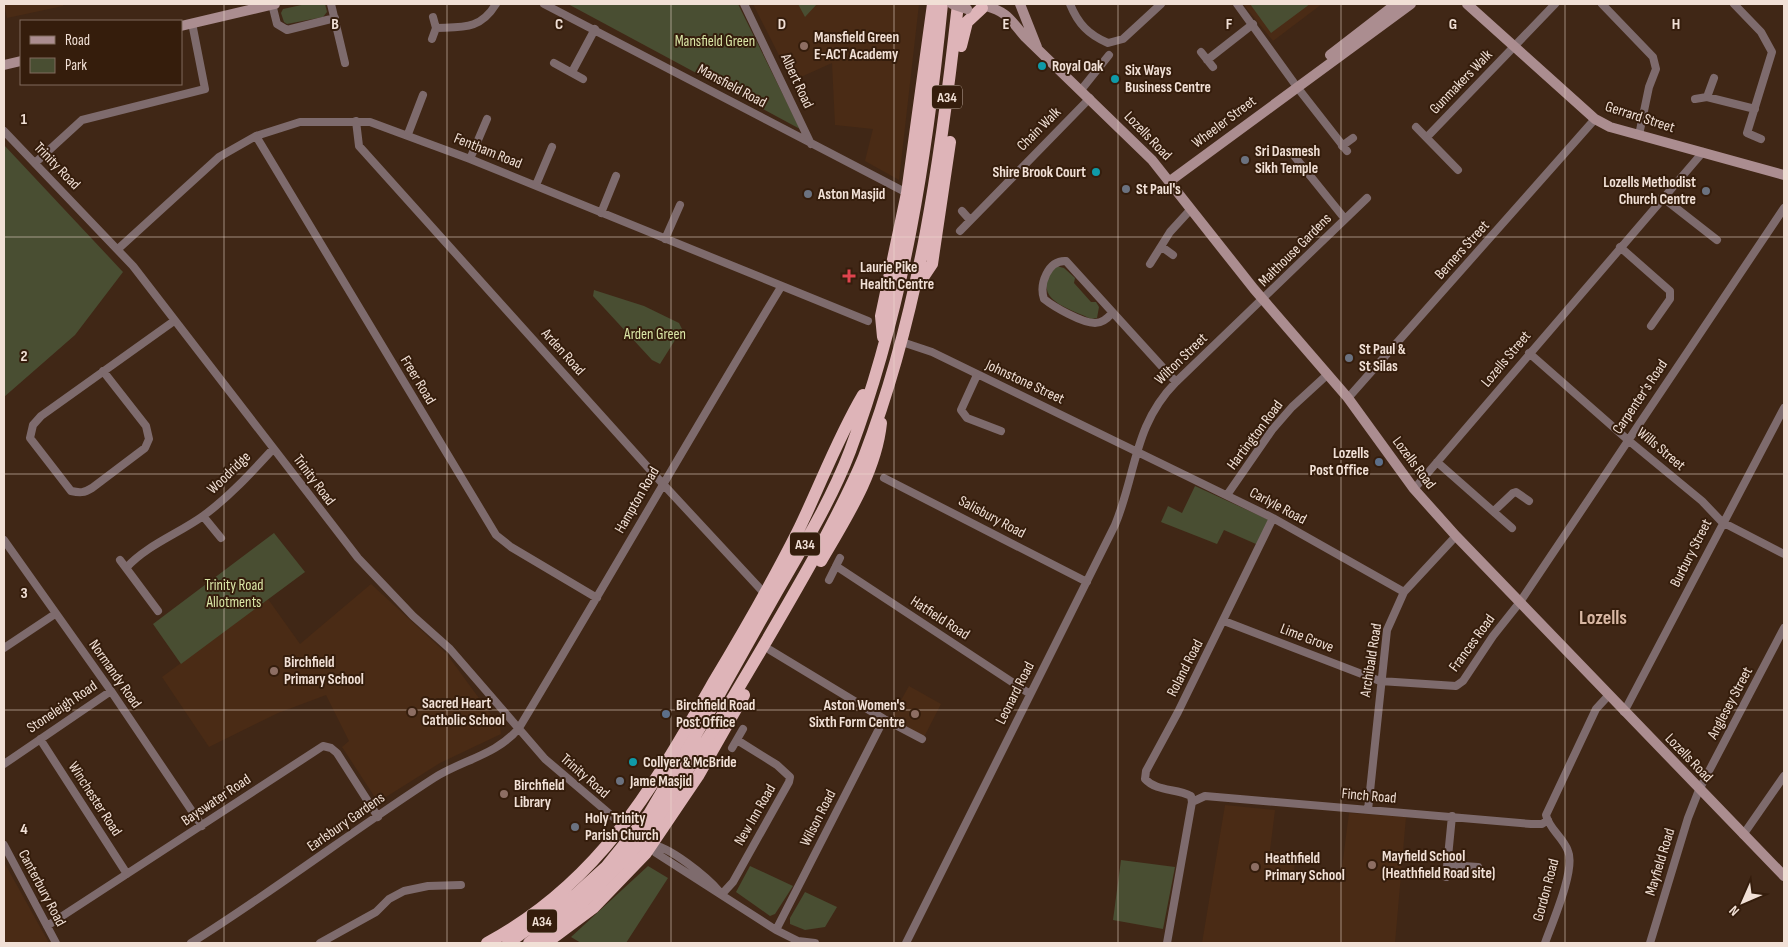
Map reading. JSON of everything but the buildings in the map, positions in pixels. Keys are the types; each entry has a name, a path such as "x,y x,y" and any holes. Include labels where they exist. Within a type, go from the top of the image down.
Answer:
{"highway":[{"path":"883,347 881,316 907,193 933,4"},
{"name":"A34","path":"508,943 575,895 644,839 718,710 808,538 850,452 876,372 900,284 917,198 942,4"},
{"name":"A34","path":"718,710 788,605 843,505 864,458 902,342 916,288 935,191 962,6"},
{"path":"916,288 932,264 936,245 962,37 967,22 986,6"},
{"path":"575,895 627,828 765,594 814,497 844,428 876,372"},
{"path":"546,943 593,908 648,844 698,776 850,512 879,447 884,400"},
{"path":"627,828 641,817 679,804"},
{"path":"487,943 615,872 648,844"},
{"name":"A34","path":"528,943 575,895"}],"main road":[{"path":"182,26 273,4"},
{"path":"952,4 986,6"},
{"name":"Lozells Road","path":"1020,4 1039,51"},
{"name":"Wheeler Street","path":"1297,86 1336,50 1396,4"},
{"name":"Wheeler Street","path":"1170,181 1411,4"},
{"name":"Gerrard Street","path":"1467,4 1516,46 1595,119 1610,127 1784,174"},
{"name":"Lozells Road","path":"986,6 1003,11 1039,51 1130,137 1170,181 1263,300 1348,398 1414,489 1608,696 1784,876"},
{"path":"4,65 20,61"}],"street":[{"path":"273,4 277,24 286,30 334,18"},
{"path":"331,4 345,63"},
{"path":"436,28 477,24 489,16 496,4"},
{"name":"Mansfield Road","path":"544,4 907,193"},
{"name":"Albert Road","path":"744,4 811,144"},
{"path":"1070,4 1074,15 1085,30 1098,38 1114,43 1129,34 1161,4"},
{"path":"1237,4 1345,148 1353,138"},
{"name":"Gunmakers Walk","path":"1427,137 1555,4"},
{"path":"1602,4 1653,57 1656,69 1649,87 1639,135"},
{"path":"1734,4 1761,32 1772,52 1747,134 1761,139"},
{"path":"432,40 436,28 433,17"},
{"path":"34,163 82,120 206,89 192,23"},
{"path":"1207,60 1253,24"},
{"path":"572,72 595,30"},
{"path":"1201,52 1213,67"},
{"path":"1081,90 1109,55"},
{"path":"554,63 583,79"},
{"path":"1707,97 1714,78"},
{"path":"408,134 423,94"},
{"path":"1695,99 1707,97 1755,108"},
{"name":"Chain Walk","path":"960,231 1005,178 1090,98"},
{"path":"470,159 487,119"},
{"name":"Berners Street","path":"1348,398 1595,119"},
{"name":"Arden Road","path":"356,121 359,146 662,483 765,594"},
{"name":"Fentham Road","path":"118,249 219,157 256,136 300,122 370,122 408,134 868,321"},
{"name":"Gunmakers Walk","path":"1416,127 1458,170"},
{"name":"Trinity Road","path":"4,131 118,249 358,558 413,616 450,649 545,759 648,844 657,845 675,856 708,879 722,894 776,930 799,942 815,943"},
{"name":"Freer Road","path":"256,136 496,535 511,547 597,598"},
{"path":"536,186 552,147"},
{"name":"Lozells Street","path":"1414,489 1662,197 1703,152"},
{"name":"Malthouse Gardens","path":"1296,157 1345,218"},
{"path":"601,213 616,176"},
{"path":"1662,197 1717,240"},
{"name":"Malthouse Gardens","path":"1263,300 1367,198"},
{"path":"665,239 680,205"},
{"name":"Carpenter's Road","path":"1520,602 1784,208"},
{"path":"1150,264 1152,257 1162,247 1170,232 1190,209"},
{"path":"962,210 970,220"},
{"path":"1162,247 1173,255"},
{"path":"1620,247 1670,291 1670,299 1651,326"},
{"path":"1112,313 1105,321 1096,323 1084,320 1044,299 1042,285 1052,264 1058,260 1066,261 1176,382"},
{"name":"Hampton Road","path":"518,728 597,598 662,483 781,287"},
{"name":"Wilton Street","path":"1136,450 1155,406 1176,382 1263,300"},
{"path":"103,371 146,426 149,439 145,448 85,493 78,493 70,491 30,438 30,431 41,416 103,371 174,321"},
{"name":"Johnstone Street","path":"902,342 928,351 1136,450"},
{"name":"Wills Street","path":"1529,353 1702,502 1722,522 1784,554"},
{"name":"Hartington Road","path":"1227,495 1272,430 1292,407 1328,374"},
{"path":"977,375 961,410 967,418 1000,431"},
{"name":"Burbury Street","path":"1624,712 1722,522 1784,408"},
{"name":"Woodridge","path":"126,568 138,556 203,516 225,498 273,449"},
{"name":"Carlyle Road","path":"1136,450 1273,518 1404,592"},
{"name":"Leonard Road","path":"906,943 1087,582 1122,506 1136,450"},
{"path":"1437,462 1512,528"},
{"name":"Salisbury Road","path":"884,478 1087,582"},
{"path":"1494,511 1516,492 1529,501"},
{"name":"Woodridge","path":"203,516 221,538"},
{"name":"Roland Road","path":"1192,802 1191,796 1185,793 1150,784 1145,779 1146,771 1224,620 1273,518"},
{"name":"Archibald Road","path":"1368,810 1380,681 1387,630 1404,592 1456,536"},
{"name":"Normandy Road","path":"4,540 111,691 202,826"},
{"path":"829,580 840,558"},
{"path":"120,560 158,611"},
{"name":"Hatfield Road","path":"836,566 1030,694"},
{"name":"Frances Road","path":"1380,681 1456,686 1472,672 1493,636 1520,602"},
{"path":"4,648 55,614"},
{"name":"Lime Grove","path":"1224,620 1380,681"},
{"name":"Anglesey Street","path":"1699,790 1784,628"},
{"path":"770,650 922,740"},
{"name":"Stoneleigh Road","path":"4,764 111,691"},
{"path":"1548,820 1546,815 1584,733 1596,709 1608,696"},
{"name":"Wilson Road","path":"776,930 884,719"},
{"name":"Earlsbury Gardens","path":"191,943 234,916 436,776 509,740 518,728"},
{"path":"732,748 743,729"},
{"name":"Winchester Road","path":"40,739 127,874"},
{"name":"New Inn Road","path":"722,894 732,882 760,837 790,777 777,765 736,740"},
{"name":"Bayswater Road","path":"47,926 323,746 331,748 337,753 378,816"},
{"path":"1743,835 1784,776"},
{"name":"Mayfield Road","path":"1650,943 1688,818 1699,790"},
{"name":"Finch Road","path":"1192,802 1205,796 1531,824 1542,824 1548,820"},
{"path":"1166,943 1192,802"},
{"path":"1446,877 1449,865 1452,816"},
{"name":"Gordon Road","path":"1545,943 1571,860 1562,839 1548,820"},
{"name":"Canterbury Road","path":"4,846 56,943"},
{"path":"1449,865 1478,867"},
{"path":"320,943 376,912 389,899 404,891 428,886 461,885"}],"shaded area":[{"path":"4,4 63,4 63,6 7,18"},
{"path":"753,4 919,4 899,180 865,161 873,129 835,125 832,63 792,81"},
{"path":"1243,4 1322,4 1273,41"},
{"path":"371,584 446,653 500,727 501,734 440,763 378,802 342,747 349,741 326,695 278,713 209,747 162,677 268,599 300,644"},
{"name":"Aston Women's Sixth Form Centre","path":"909,686 941,704 924,737 891,718"},
{"name":"Heathfield Primary School","path":"1225,805 1275,810 1270,850 1296,856 1293,877 1340,883 1349,813 1406,817 1395,943 1202,943"},
{"path":"4,862 49,943 4,943"}],"green space":[{"path":"306,4 325,4 327,12 323,17 287,24 284,22 281,13 283,9"},
{"name":"Mansfield Green","path":"568,4 738,4 800,129"},
{"path":"798,4 817,4 805,17"},
{"path":"1250,4 1310,4 1271,33"},
{"path":"4,145 123,272 75,335 4,397"},
{"path":"1056,266 1064,268 1075,278 1074,283 1091,302 1096,302 1099,307 1097,318 1091,319 1062,306 1049,294 1047,287 1049,277"},
{"name":"Arden Green","path":"594,290 644,306 679,323 682,329 660,364 652,360 593,296"},
{"path":"1195,486 1269,520 1256,544 1224,530 1217,544 1161,522 1168,506 1182,513"},
{"name":"Trinity Road Allotments","path":"274,533 305,572 181,664 153,624"},
{"path":"1121,860 1175,867 1163,929 1113,920"},
{"path":"648,866 668,878 626,943 581,943 571,937"},
{"path":"750,866 793,886 775,914 770,916 736,892"},
{"path":"805,892 837,907 825,927 805,930 790,924 790,918"}],"place":[{"name":"Mansfield Green E-ACT Academy","path":"804,46"},
{"name":"Royal Oak","path":"1042,66"},
{"name":"Six Ways Business Centre","path":"1115,79"},
{"name":"Sri Dasmesh Sikh Temple","path":"1245,160"},
{"name":"Shire Brook Court","path":"1096,172"},
{"name":"St Paul's","path":"1126,189"},
{"name":"Lozells Methodist Church Centre","path":"1706,191"},
{"name":"Aston Masjid","path":"808,194"},
{"name":"Laurie Pike Health Centre","path":"849,276"},
{"name":"St Paul & St Silas","path":"1349,358"},
{"name":"Lozells Post Office","path":"1379,462"},
{"name":"Birchfield Primary School","path":"274,671"},
{"name":"Sacred Heart Catholic School","path":"412,712"},
{"name":"Birchfield Road Post Office","path":"666,714"},
{"name":"Aston Women's Sixth Form Centre","path":"915,714"},
{"name":"Collyer & McBride","path":"633,762"},
{"name":"Jame Masjid","path":"620,781"},
{"name":"Birchfield Library","path":"504,794"},
{"name":"Holy Trinity Parish Church","path":"575,827"},
{"name":"Mayfield School (Heathfield Road site)","path":"1372,865"},
{"name":"Heathfield Primary School","path":"1255,867"}],"district":[{"name":"Lozells","path":"1603,618"}]}
